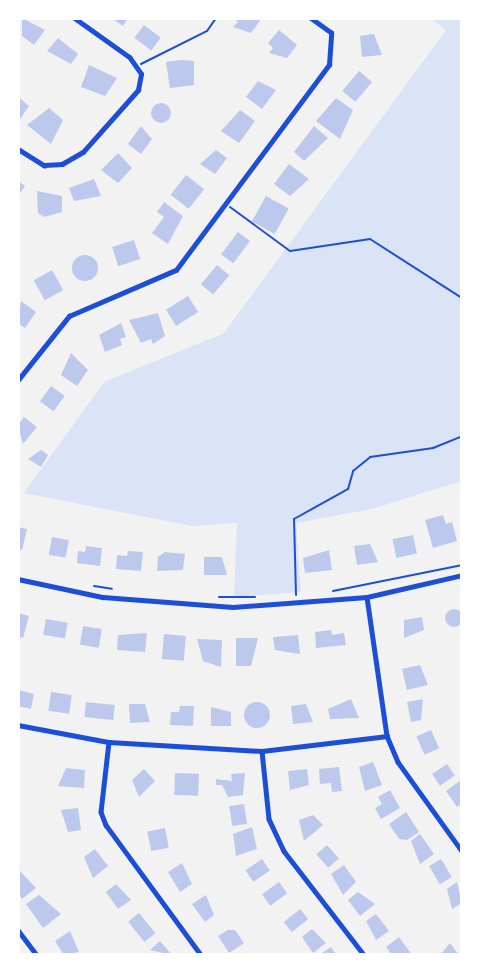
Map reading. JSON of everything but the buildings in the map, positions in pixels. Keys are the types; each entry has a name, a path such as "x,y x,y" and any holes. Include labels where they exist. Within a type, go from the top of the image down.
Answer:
{"street":[{"path":"18,149 44,165 62,164 83,152 138,90 141,74 136,67 74,18"},
{"path":"18,380 69,316 176,270 329,65 331,33 310,18"},
{"path":"18,579 103,597 233,607 296,598 366,597 462,575"},
{"path":"366,597 387,736 398,762 462,851"},
{"path":"18,725 109,742 261,751 387,736"},
{"path":"109,742 101,812 106,825 201,955"},
{"path":"261,751 269,819 284,851 364,955"},
{"path":"18,930 37,955"}],"path":[{"path":"136,67 207,31 216,18"},
{"path":"225,204 290,251 370,239 462,298"},
{"path":"296,598 294,519 348,489 353,471 370,457 386,450 433,448 462,436"},
{"path":"329,591 462,565"},
{"path":"88,585 115,590"},
{"path":"289,595 296,598 306,594"},
{"path":"213,597 262,596"}],"shaded area":[{"path":"430,18 462,18 462,481 372,509 296,523 301,592 234,597 237,523 192,526 24,493 104,382 224,333 446,30"}]}
